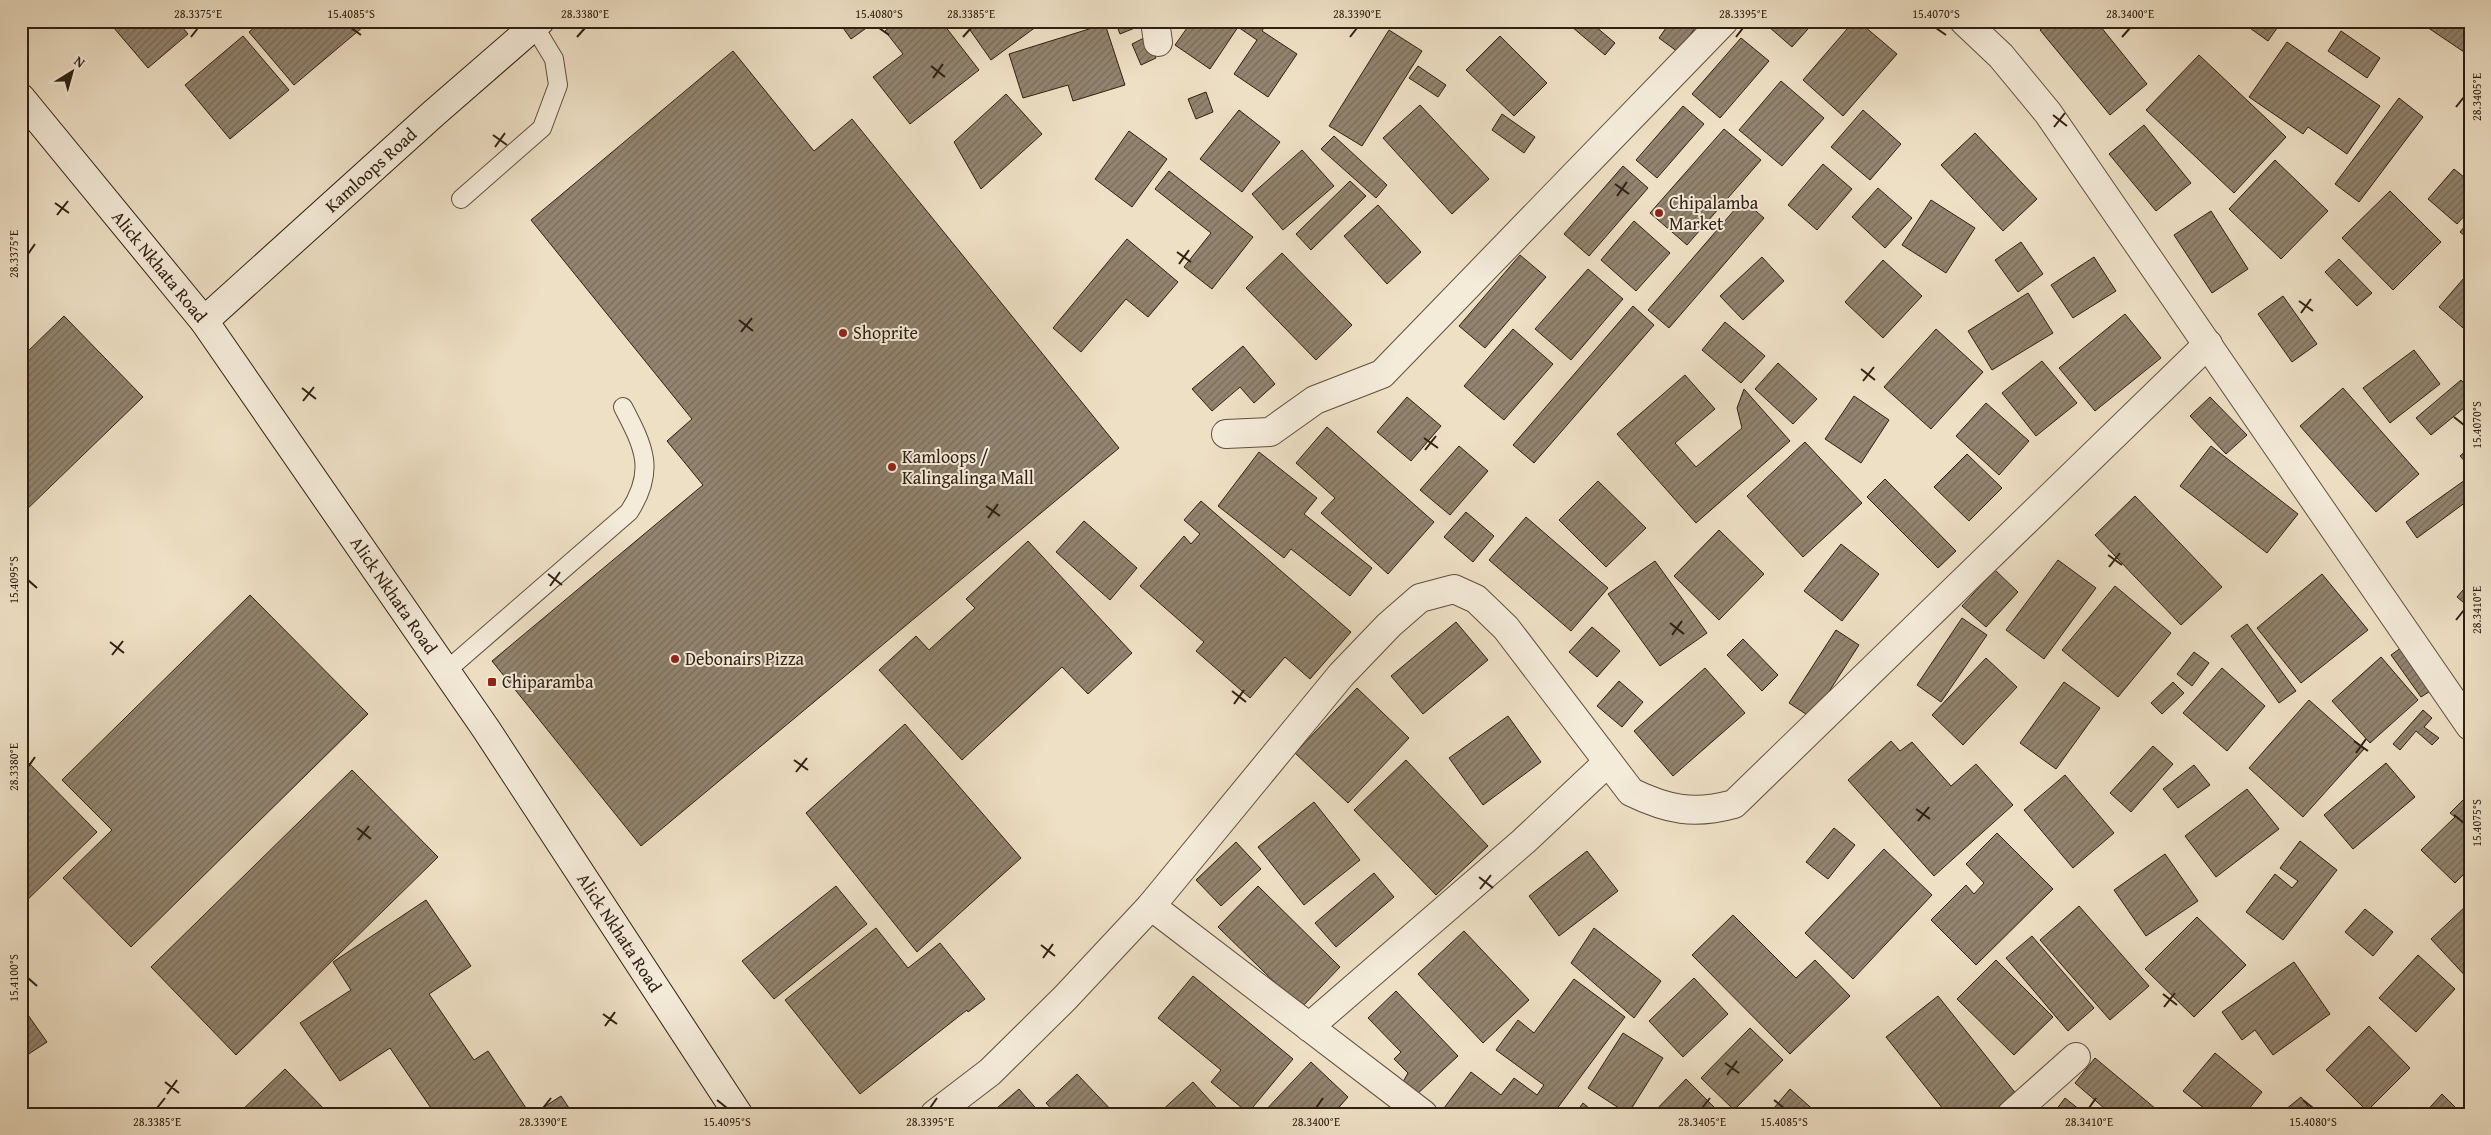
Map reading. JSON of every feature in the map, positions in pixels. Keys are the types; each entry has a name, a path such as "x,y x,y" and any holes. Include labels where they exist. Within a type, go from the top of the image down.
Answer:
{"street":[{"path":"1226,434 1270,432 1314,400 1382,374 1724,21"},
{"path":"1964,21 2001,56 2048,113 2470,726"},
{"name":"Kamloops Road","path":"204,321 433,114 537,24"},
{"name":"Alick Nkhata Road","path":"21,98 204,321 446,671 738,1114"},
{"path":"935,1114 990,1072 1065,998 1151,906 1341,675 1389,625 1420,598 1454,589 1476,599 1506,628 1631,792 1656,804 1686,811 1711,810 1734,804 2208,344"},
{"path":"1309,1027 1524,841 1608,762"},
{"path":"1151,906 1423,1114"},
{"path":"2012,1114 2076,1057"}],"lane":[{"path":"461,199 542,128 558,86 554,59 537,24"},
{"path":"446,671 546,582 629,512 641,494 645,463 640,439 623,407"}],"building":[{"path":"108,21 177,21 188,34 148,68"},
{"path":"262,21 370,21 294,85 249,32"},
{"path":"838,21 876,21 851,39"},
{"path":"898,21 941,21 979,70 910,124 873,77 903,54 885,31"},
{"path":"982,21 1044,21 991,60 970,30"},
{"path":"1115,21 1147,21 1147,23 1120,34"},
{"path":"1192,21 1222,21 1230,27 1234,21 1268,21 1262,31 1297,54 1268,97 1234,74 1257,40 1238,27 1210,69 1175,45"},
{"path":"1565,21 1589,21 1615,43 1605,55"},
{"path":"1671,21 1700,21 1678,52 1659,38"},
{"path":"1773,21 1815,21 1792,47 1769,27"},
{"path":"1854,21 1858,21 1897,54 1843,116 1803,80"},
{"path":"2052,21 2096,21 2147,84 2110,115 2040,30"},
{"path":"2240,21 2282,21 2268,41"},
{"path":"2418,21 2470,21 2470,56"},
{"path":"1105,24 1125,85 1073,101 1068,85 1023,98 1009,54"},
{"path":"1389,30 1422,51 1362,146 1329,126"},
{"path":"2341,31 2380,58 2367,78 2328,51"},
{"path":"243,36 289,90 230,139 185,85"},
{"path":"1500,36 1547,83 1514,116 1466,70"},
{"path":"1146,37 1156,58 1141,65 1132,44"},
{"path":"1741,38 1769,61 1720,118 1692,94"},
{"path":"2287,42 2380,106 2347,154 2308,127 2303,134 2249,97"},
{"name":"Kamloops / Kalingalinga Mall","path":"733,51 814,151 852,119 1119,448 641,846 492,661 703,485 667,441 692,419 531,220"},
{"path":"2199,55 2286,137 2234,193 2146,110"},
{"path":"1418,66 1446,85 1438,97 1409,78"},
{"path":"1781,81 1824,118 1782,166 1739,130"},
{"path":"1206,92 1213,112 1196,119 1188,99"},
{"path":"1006,94 1042,134 981,189 954,142"},
{"path":"2399,98 2423,117 2359,202 2335,184"},
{"path":"1420,105 1489,179 1452,214 1383,138"},
{"path":"1683,106 1704,124 1657,178 1636,160"},
{"path":"1239,110 1280,142 1242,192 1200,159"},
{"path":"1863,110 1901,144 1870,180 1831,147"},
{"path":"1502,114 1535,137 1524,153 1492,130"},
{"path":"2144,125 2191,183 2156,211 2109,154"},
{"path":"1724,129 1761,160 1687,245 1650,213"},
{"path":"1129,131 1167,159 1132,207 1095,179"},
{"path":"1975,133 2037,199 2003,231 1941,165"},
{"path":"1334,136 1387,185 1376,198 1321,149"},
{"path":"1302,150 1334,186 1283,230 1252,194"},
{"path":"2275,160 2328,211 2281,259 2229,209"},
{"path":"1823,164 1852,189 1817,230 1788,205"},
{"path":"1623,166 1648,188 1589,256 1564,234"},
{"path":"2454,169 2470,182 2470,210 2457,224 2428,199"},
{"path":"1169,171 1253,237 1212,289 1184,267 1211,233 1155,189"},
{"path":"1350,181 1366,196 1311,250 1296,234"},
{"path":"1878,188 1912,218 1885,248 1852,217"},
{"path":"2390,191 2441,242 2393,290 2342,238"},
{"path":"1743,200 1764,218 1669,328 1648,310"},
{"path":"1931,200 1975,228 1946,273 1902,245"},
{"path":"1378,205 1421,252 1387,284 1344,236"},
{"path":"2211,211 2248,269 2212,293 2174,235"},
{"path":"2470,220 2470,240 2460,232"},
{"path":"1634,221 1670,253 1636,291 1601,260"},
{"path":"1127,239 1178,282 1148,317 1126,299 1081,352 1053,328"},
{"path":"2021,242 2043,274 2018,292 1995,260"},
{"path":"1282,253 1352,325 1316,360 1246,288"},
{"path":"1520,255 1546,277 1485,348 1459,326"},
{"path":"1762,257 1784,281 1743,320 1720,296"},
{"path":"2094,257 2116,291 2073,318 2051,285"},
{"path":"2339,259 2372,293 2357,306 2325,272"},
{"path":"1883,260 1922,296 1883,338 1845,302"},
{"path":"1588,269 1623,299 1571,360 1535,329"},
{"path":"2470,271 2470,334 2439,307"},
{"path":"2028,293 2053,333 1992,370 1968,331"},
{"path":"2283,296 2317,344 2292,362 2258,314"},
{"path":"1633,306 1654,325 1534,463 1513,445"},
{"path":"2125,314 2161,358 2095,411 2059,368"},
{"path":"64,316 143,397 21,515 21,358"},
{"path":"1725,322 1765,356 1741,383 1702,350"},
{"path":"1513,329 1553,364 1504,420 1464,386"},
{"path":"1936,329 1983,372 1931,429 1884,387"},
{"path":"1243,346 1275,384 1254,403 1240,387 1212,411 1192,389"},
{"path":"2414,350 2440,384 2390,423 2363,388"},
{"path":"2042,361 2077,403 2036,436 2002,393"},
{"path":"1778,363 1817,399 1793,424 1755,389"},
{"path":"1685,375 1715,409 1675,443 1696,467 1742,428 1737,408 1744,389 1790,441 1696,523 1617,434"},
{"path":"2461,380 2470,390 2470,403 2431,435 2416,418"},
{"path":"2343,388 2419,474 2376,512 2300,426"},
{"path":"1854,396 1889,420 1861,463 1825,439"},
{"path":"1407,397 1441,426 1411,461 1377,432"},
{"path":"2210,397 2247,435 2226,454 2190,416"},
{"path":"1986,403 2029,441 1999,475 1956,436"},
{"path":"1327,427 1434,522 1388,574 1321,513 1335,498 1296,463"},
{"path":"1805,442 1862,503 1803,557 1747,496"},
{"path":"1459,446 1488,471 1450,515 1420,490"},
{"path":"2211,446 2298,514 2267,553 2180,486"},
{"path":"2470,447 2470,467 2460,456"},
{"path":"1259,452 1317,498 1304,514 1372,568 1350,596 1291,549 1284,558 1218,506"},
{"path":"1967,454 2002,488 1969,521 1934,487"},
{"path":"1885,479 1956,551 1938,568 1867,497"},
{"path":"2465,480 2470,487 2470,499 2417,538 2406,522"},
{"path":"1598,481 1646,528 1606,567 1559,520"},
{"path":"2135,496 2222,587 2181,625 2095,535"},
{"path":"1201,501 1351,632 1310,679 1285,657 1250,698 1196,651 1204,642 1140,586 1184,536 1191,544 1200,534 1184,520"},
{"path":"1466,512 1494,536 1473,562 1444,537"},
{"path":"1526,517 1608,588 1571,631 1489,560"},
{"path":"1084,521 1137,568 1110,600 1056,552"},
{"path":"1719,530 1764,574 1719,620 1674,576"},
{"path":"1028,541 1132,653 1088,694 1062,667 962,760 879,670 916,636 929,650 975,608 966,599"},
{"path":"1841,544 1879,574 1842,621 1804,591"},
{"path":"2058,560 2096,588 2044,659 2006,630"},
{"path":"1655,561 1707,633 1660,666 1608,594"},
{"path":"1995,570 2018,592 1986,627 1962,606"},
{"path":"2322,574 2368,630 2301,683 2257,628"},
{"path":"2470,582 2470,608 2457,597"},
{"path":"2115,586 2171,633 2118,697 2062,650"},
{"path":"250,595 368,714 131,947 63,878 112,830 62,780"},
{"path":"1962,618 1987,635 1941,702 1917,685"},
{"path":"1456,622 1488,660 1423,714 1391,676"},
{"path":"2247,624 2296,691 2279,703 2231,636"},
{"path":"1592,627 1620,651 1597,677 1569,652"},
{"path":"1836,630 1859,645 1812,718 1789,703"},
{"path":"1743,639 1778,675 1762,691 1727,655"},
{"path":"2405,645 2435,688 2421,697 2391,655"},
{"path":"2194,652 2209,663 2192,686 2177,674"},
{"path":"2381,657 2418,700 2370,743 2332,701"},
{"path":"1986,658 2017,687 1963,745 1932,715"},
{"path":"1705,668 1745,713 1673,776 1634,731"},
{"path":"2222,668 2265,706 2227,751 2183,713"},
{"path":"1619,681 1643,702 1622,727 1597,706"},
{"path":"2064,682 2100,708 2056,769 2020,743"},
{"path":"2173,682 2184,693 2162,714 2151,703"},
{"path":"1357,688 1409,738 1348,803 1295,753"},
{"path":"2309,700 2364,749 2303,817 2249,768"},
{"path":"2423,710 2432,718 2424,727 2439,738 2432,745 2416,731 2400,750 2393,744"},
{"path":"1508,716 1541,762 1483,805 1449,758"},
{"path":"905,724 1021,858 917,952 806,813"},
{"path":"1891,741 1900,751 1912,742 1951,786 1976,764 2013,805 1934,876 1848,780"},
{"path":"2153,746 2173,764 2131,812 2110,793"},
{"path":"21,755 97,832 21,906"},
{"path":"1406,760 1488,846 1436,895 1354,810"},
{"path":"2386,763 2415,797 2353,849 2324,815"},
{"path":"2194,765 2210,785 2178,808 2163,789"},
{"path":"352,770 438,857 236,1055 151,967"},
{"path":"2065,775 2114,833 2073,868 2024,810"},
{"path":"2247,789 2279,829 2216,877 2185,836"},
{"path":"2470,793 2470,868 2455,883 2421,850 2455,817 2450,813"},
{"path":"1314,802 1360,860 1304,905 1258,847"},
{"path":"1834,828 1855,845 1828,879 1806,862"},
{"path":"1997,833 2053,889 1976,965 1931,920 1966,885 1974,894 1984,883 1966,864"},
{"path":"2300,841 2337,870 2283,940 2246,912 2275,874 2292,888 2298,881 2280,868"},
{"path":"1236,842 1261,869 1221,906 1196,880"},
{"path":"1884,849 1932,895 1853,979 1805,933"},
{"path":"1587,851 1618,891 1559,936 1529,896"},
{"path":"2165,854 2198,901 2146,936 2114,890"},
{"path":"1374,873 1394,897 1336,947 1315,923"},
{"path":"836,886 867,924 774,999 742,961"},
{"path":"1258,886 1340,967 1301,1008 1218,927"},
{"path":"426,900 471,966 429,994 474,1060 488,1051 530,1114 435,1114 390,1048 340,1081 300,1023 351,990 333,962"},
{"path":"2467,905 2470,908 2470,981 2431,939"},
{"path":"2079,906 2149,986 2110,1020 2040,940"},
{"path":"2365,909 2393,932 2373,956 2345,932"},
{"path":"1733,915 1796,978 1815,960 1850,996 1790,1054 1692,955"},
{"path":"2197,917 2246,965 2194,1017 2145,969"},
{"path":"876,928 908,968 940,943 985,999 968,1012 967,1010 860,1094 785,1000"},
{"path":"1594,928 1661,981 1634,1018 1571,963"},
{"path":"1464,931 1529,1000 1483,1043 1418,974"},
{"path":"2032,936 2094,1008 2068,1031 2006,958"},
{"path":"2418,955 2455,989 2416,1032 2379,998"},
{"path":"1996,960 2053,1017 2014,1055 1957,999"},
{"path":"2294,962 2330,1014 2273,1055 2255,1030 2242,1040 2222,1012"},
{"path":"1193,976 1293,1059 1248,1113 1211,1082 1221,1070 1158,1018"},
{"path":"1694,978 1728,1014 1683,1057 1649,1021"},
{"path":"1574,979 1625,1017 1553,1114 1452,1114 1444,1108 1471,1072 1501,1095 1514,1078 1537,1095 1544,1085 1496,1050 1518,1020 1534,1033"},
{"path":"1396,991 1458,1056 1415,1096 1400,1087 1408,1073 1394,1059 1401,1052 1368,1018"},
{"path":"1938,996 2017,1095 1995,1114 1947,1114 1886,1037"},
{"path":"21,1005 47,1042 21,1059"},
{"path":"2369,1026 2410,1068 2367,1111 2326,1070"},
{"path":"1750,1028 1783,1060 1734,1110 1701,1078"},
{"path":"1623,1033 1663,1058 1628,1114 1588,1088"},
{"path":"2215,1053 2262,1092 2245,1114 2211,1114 2183,1091"},
{"path":"2095,1058 2162,1114 2111,1114 2075,1083"},
{"path":"1311,1062 1348,1097 1333,1114 1262,1114"},
{"path":"285,1069 329,1114 238,1114"},
{"path":"1077,1074 1115,1114 1056,1114 1046,1103"},
{"path":"1686,1079 1721,1114 1652,1114"},
{"path":"1193,1082 1222,1114 1158,1114"},
{"path":"1019,1089 1041,1114 990,1114"},
{"path":"1790,1089 1818,1114 1769,1114"},
{"path":"2442,1094 2462,1114 2424,1114"},
{"path":"561,1096 573,1114 533,1114"},
{"path":"2301,1097 2314,1114 2280,1114"},
{"path":"2065,1098 2085,1114 2053,1114"},
{"path":"1583,1103 1596,1114 1575,1114"}],"place":[{"name":"Chipalamba Market","path":"1659,213"},
{"name":"Shoprite","path":"843,333"},
{"name":"Kamloops / Kalingalinga Mall","path":"892,467"},
{"name":"Debonairs Pizza","path":"675,659"},
{"name":"Chiparamba","path":"492,682"}]}
